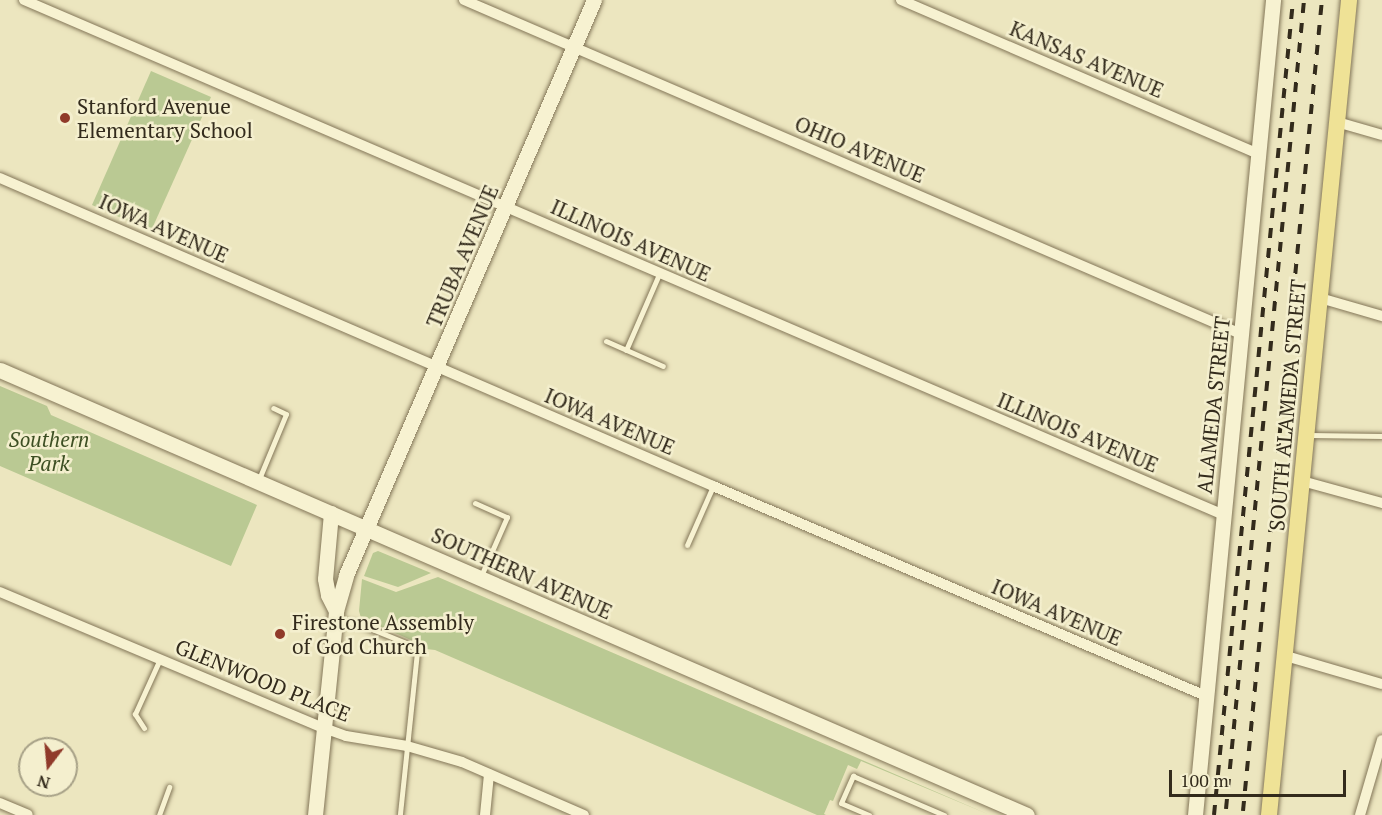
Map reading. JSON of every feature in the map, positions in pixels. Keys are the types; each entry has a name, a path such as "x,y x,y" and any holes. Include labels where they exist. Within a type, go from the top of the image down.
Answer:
{"main road":[{"name":"SOUTH ALAMEDA STREET","path":"1269,815 1349,0"}],"street":[{"name":"ILLINOIS AVENUE","path":"24,0 1224,515"},
{"name":"OHIO AVENUE","path":"464,0 1241,334"},
{"name":"TRUBA AVENUE","path":"315,815 336,615 346,575 594,0"},
{"name":"KANSAS AVENUE","path":"901,0 1258,154"},
{"name":"ALAMEDA STREET","path":"1195,815 1273,0"},
{"path":"1337,122 1382,135"},
{"name":"IOWA AVENUE","path":"0,177 713,486 1206,696"},
{"path":"1320,298 1382,316"},
{"name":"SOUTHERN AVENUE","path":"0,370 1027,815"},
{"path":"1302,481 1382,503"},
{"path":"332,513 325,579 328,595 336,615"},
{"name":"GLENWOOD PLACE","path":"0,592 324,728 346,736 407,746 462,762 569,812 584,815"},
{"path":"1286,657 1382,684"},
{"path":"1360,815 1378,771 1382,740"},
{"path":"485,815 489,774"},
{"path":"0,803 28,815"}],"lane":[{"path":"626,350 659,274"},
{"path":"606,341 663,366"},
{"path":"258,481 286,414 273,408"},
{"path":"1306,434 1329,437 1374,434 1382,436"},
{"path":"687,545 713,486"},
{"path":"475,503 507,517 480,578"},
{"path":"336,615 415,648 417,652 400,815"},
{"path":"144,728 135,714 160,659"},
{"path":"869,815 841,803 853,776 944,815"},
{"path":"159,815 169,788"}],"green space":[{"path":"151,71 211,97 151,231 92,205"},
{"name":"Southern Park","path":"0,386 47,406 51,415 257,505 231,566 0,466"},
{"path":"378,551 431,573 398,587 364,576 373,553"},
{"path":"438,577 990,815 861,761 857,769 848,765 833,801 830,800 824,814 826,815 817,815 435,650 417,648 411,640 361,618 359,611 362,579 396,592"}],"railway":[{"path":"1214,815 1293,0"},
{"path":"1226,809 1304,0"},
{"path":"1243,811 1322,0"}],"place":[{"name":"Stanford Avenue Elementary School","path":"65,118"},
{"name":"Firestone Assembly of God Church","path":"280,634"}]}
